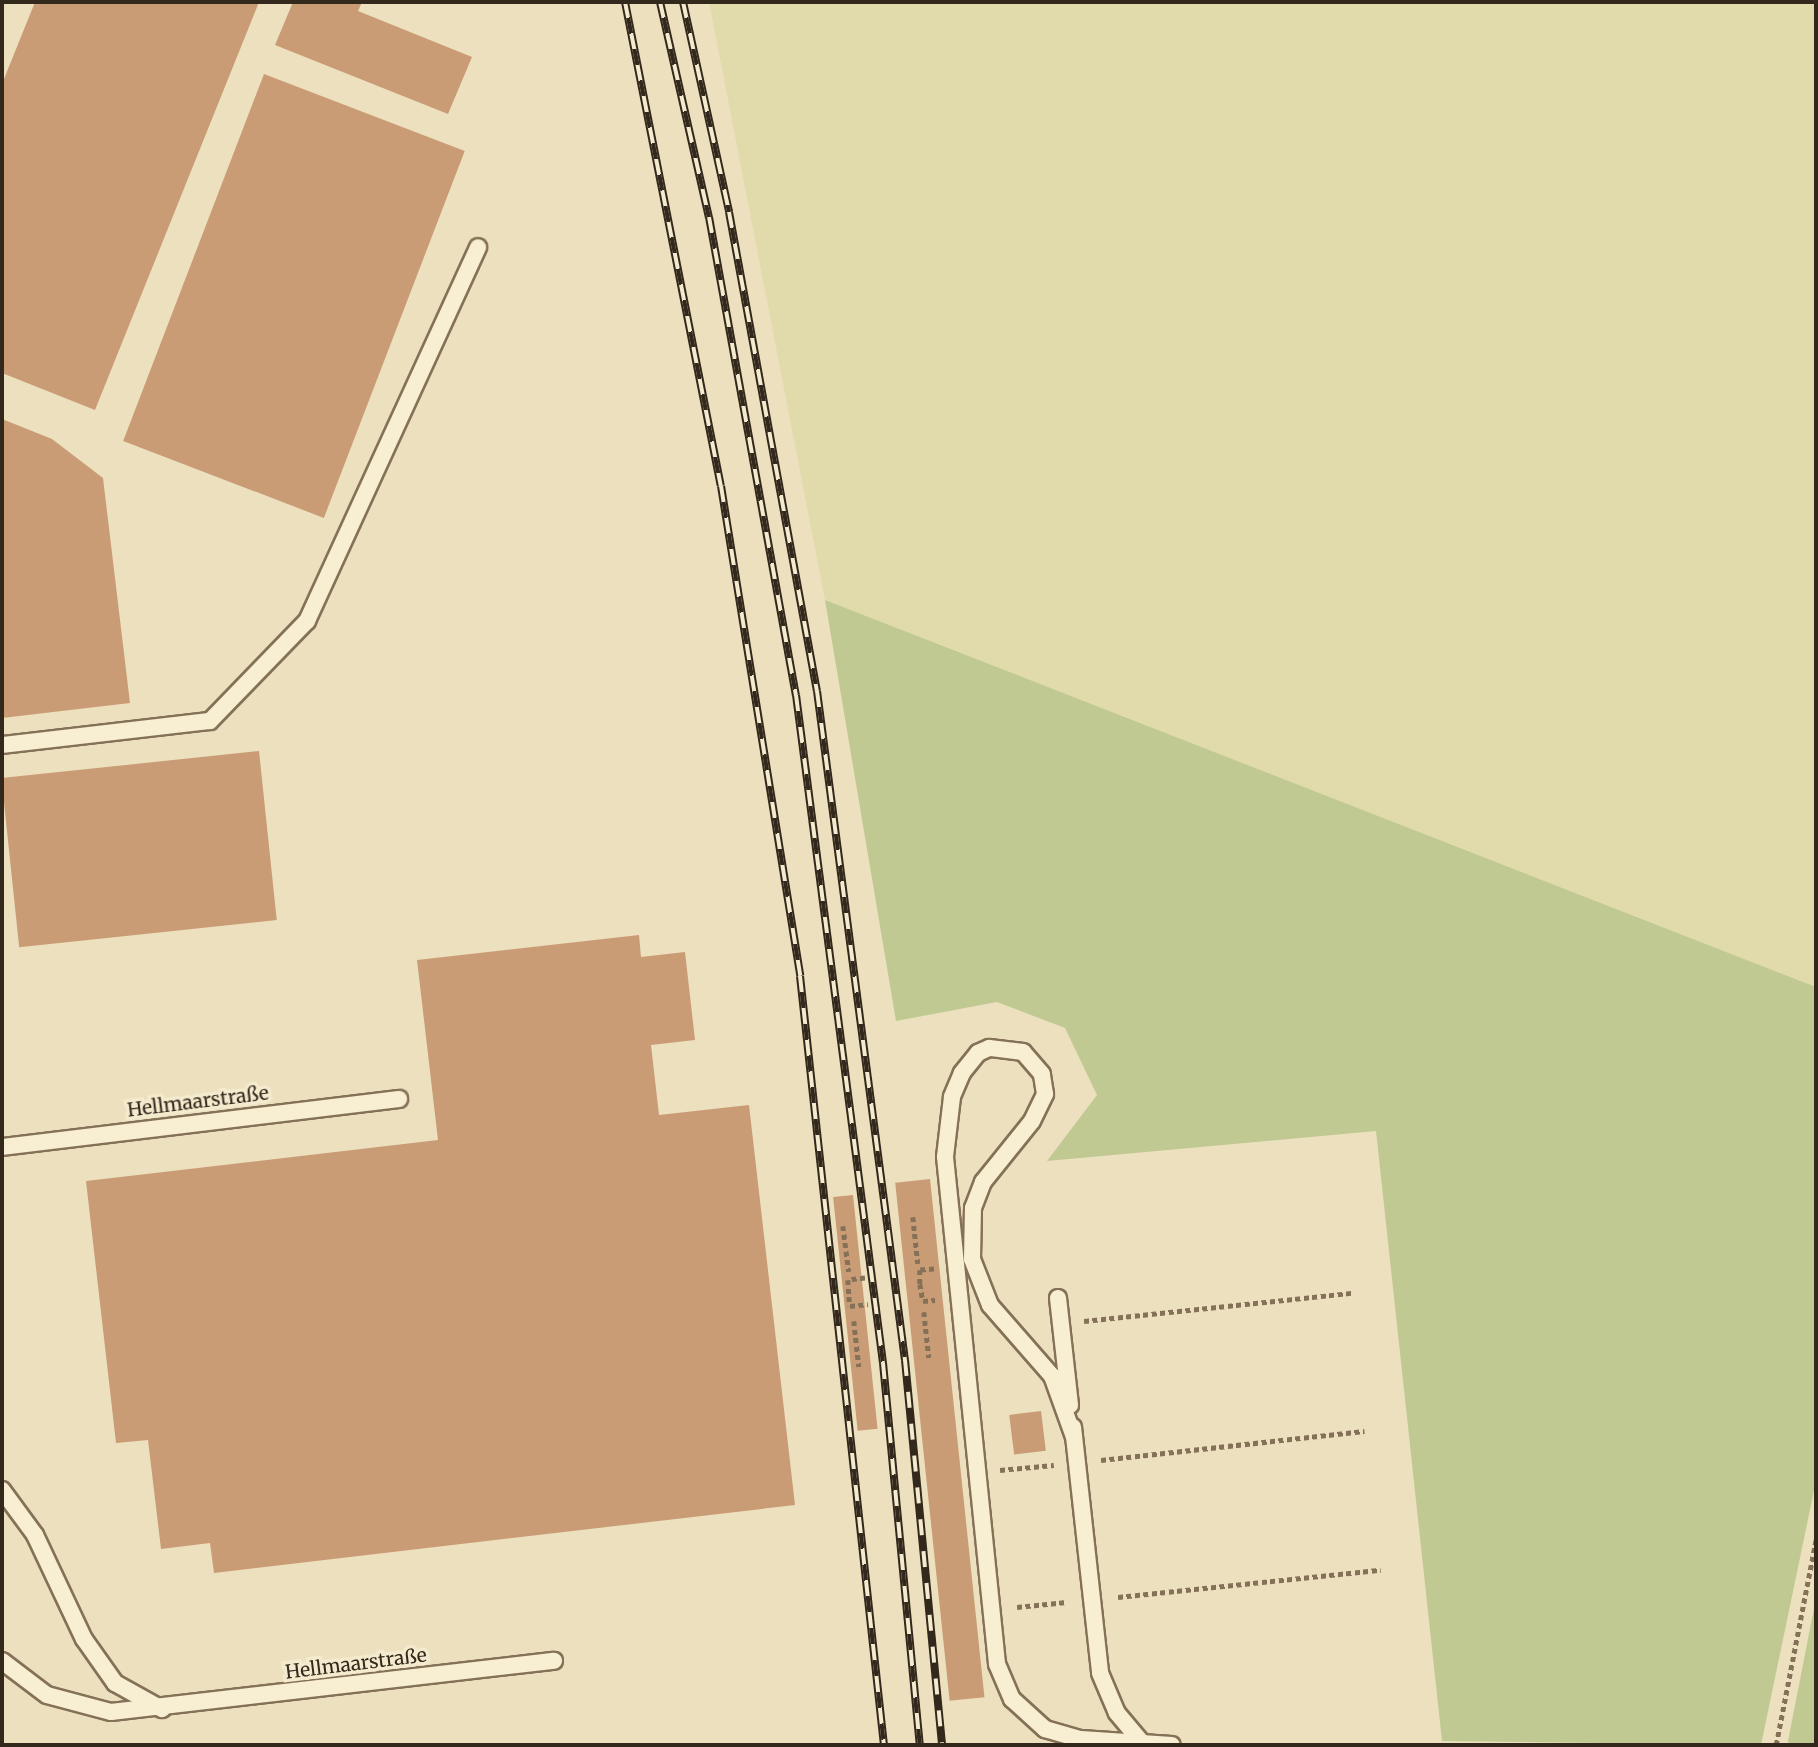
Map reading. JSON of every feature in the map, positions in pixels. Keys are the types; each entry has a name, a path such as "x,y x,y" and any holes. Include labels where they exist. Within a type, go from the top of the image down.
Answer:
{"lane":[{"path":"2,745 210,720 307,621 478,247"},
{"path":"1074,1437 1052,1376 990,1305 972,1259 972,1208 983,1182 1032,1121 1045,1094 1042,1074 1023,1052 989,1048 978,1053 962,1073 952,1097 945,1157 1000,1677 1028,1716 1060,1735 1172,1745"},
{"name":"Hellmaarstraße","path":"2,1147 400,1099"},
{"path":"1058,1298 1100,1673 1117,1713 1142,1743"},
{"path":"2,1490 35,1535 84,1639 114,1683 162,1709"},
{"name":"Hellmaarstraße","path":"2,1661 47,1695 111,1712 162,1709 554,1661"}],"path":[{"path":"913,1217 918,1264"},
{"path":"843,1226 849,1272"},
{"path":"943,1268 920,1270 920,1284 923,1301 946,1299"},
{"path":"865,1278 848,1280 850,1306 869,1304"},
{"path":"1060,1323 1352,1293"},
{"path":"924,1312 929,1358"},
{"path":"854,1321 859,1367"},
{"path":"977,1473 1364,1432"},
{"path":"1776,1745 1816,1539"},
{"path":"991,1610 1381,1570"}],"shaded area":[{"path":"709,2 1816,2 1816,987 825,600"}],"green space":[{"path":"825,600 1816,987 1816,1481 1761,1745 1442,1741 1376,1131 1047,1161 1097,1095 1065,1028 997,1002 896,1021"},
{"path":"1816,1598 1816,1745 1789,1745 1788,1741"}],"building":[{"path":"35,2 259,2 95,410 2,373 2,84"},
{"path":"293,2 362,2 358,11 472,57 448,114 275,45"},
{"path":"264,74 465,151 324,518 123,441"},
{"path":"2,419 52,439 103,478 130,703 2,718"},
{"path":"259,751 277,920 19,947 2,778"},
{"path":"639,935 641,957 685,952 695,1040 651,1045 659,1115 749,1105 795,1505 214,1573 210,1543 161,1549 148,1440 116,1443 86,1181 438,1140 417,960"},
{"path":"930,1179 984,1697 950,1701 895,1183"},
{"path":"853,1195 878,1429 858,1431 833,1197"},
{"path":"1041,1411 1046,1451 1014,1455 1009,1415"}],"railway":[{"path":"625,2 721,486 800,976 884,1745"},
{"path":"660,2 709,217 796,695 883,1363 920,1745"},
{"path":"683,2 729,212 817,691 905,1360 942,1745"}]}
